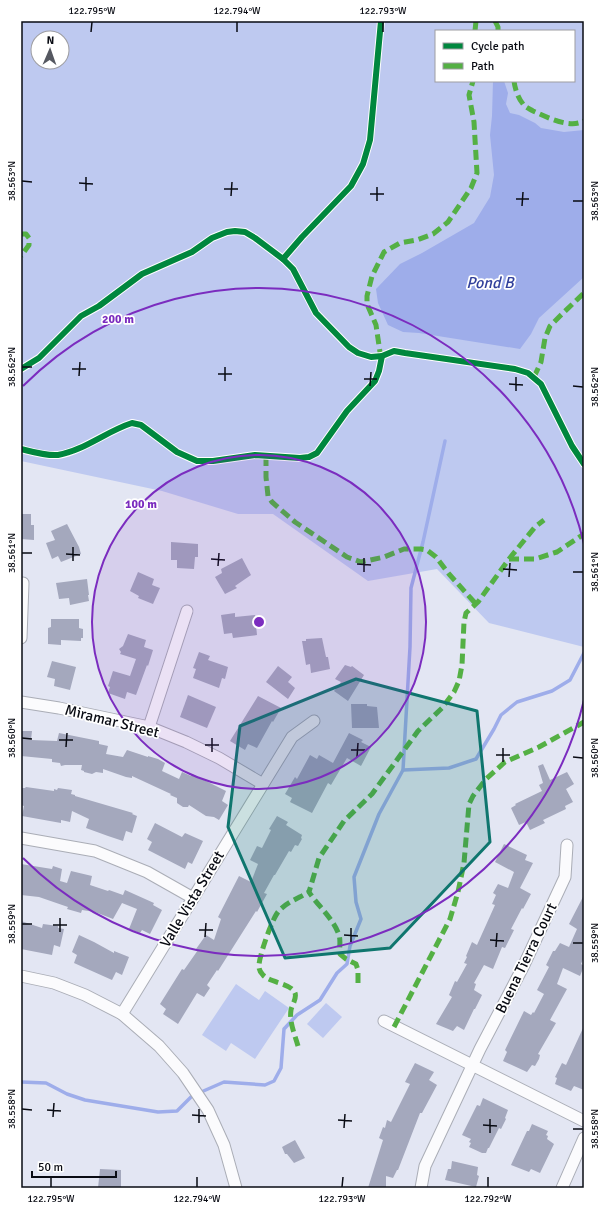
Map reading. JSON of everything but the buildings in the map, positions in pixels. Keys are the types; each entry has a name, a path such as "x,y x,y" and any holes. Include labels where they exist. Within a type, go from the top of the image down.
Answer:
{"street":[{"path":"21,638 23,583"},
{"path":"149,727 186,612"},
{"name":"Miramar Street","path":"21,702 80,712 149,727 186,742 219,758 263,784"},
{"name":"Valle Vista Street","path":"122,1014 292,737 314,721"},
{"path":"21,838 95,851 147,872 193,898"},
{"name":"Buena Tierra Court","path":"421,1188 425,1166 472,1066 523,967 565,876 566,845"},
{"path":"21,976 54,983 85,995 122,1014 159,1046 183,1072 202,1099 218,1130 230,1163 236,1188"},
{"path":"384,1021 584,1121"},
{"path":"562,1188 584,1138"}],"highlighted area":[{"path":"356,679 477,711 490,842 390,948 285,958 228,827 240,726"}],"shaded area":[{"path":"21,21 584,21 584,647 489,623 437,569 368,581 273,514 238,514 162,491 21,461"},
{"path":"236,984 259,1000 265,991 289,1008 255,1059 231,1043 226,1051 202,1035"},
{"path":"326,1003 342,1017 323,1038 307,1024"}],"water":[{"name":"Pond B","path":"493,82 504,82 508,93 506,104 510,113 519,115 535,123 541,128 564,132 584,130 584,277 539,318 531,334 520,349 419,333 403,332 388,325 378,303 376,289 400,264 474,223 490,197 494,175 490,135"}],"waterway":[{"path":"21,1082 46,1083 67,1094 85,1100 158,1112 177,1111 192,1096 224,1082 265,1085 274,1081 281,1068 284,1029 297,1015 320,1000 337,973 347,964 350,946 361,919 356,902 354,877 379,814 403,770 410,647 411,588 423,542 445,441"},
{"path":"403,770 449,768 476,759 501,715 517,702 552,691 570,680 584,653"}],"marked path":[{"path":"475,30 476,21"},
{"path":"495,21 498,30"},
{"path":"381,359 376,325 367,304 367,296 372,276 384,252 400,243 417,240 433,234 448,222 471,188 477,173 474,122 469,95 473,82"},
{"path":"514,82 521,102 533,111 565,123 572,124 584,121"},
{"path":"21,234 26,234 29,238 29,245 21,256"},
{"path":"534,377 541,362 545,338 550,326 584,293"},
{"path":"266,456 268,496 272,502 295,522 347,557 361,562 384,557 404,549 427,550 436,557 476,604"},
{"path":"358,983 358,970 356,964 340,954 340,937 329,918 309,892 319,858 344,821 372,794 418,731 442,708 454,692 459,681 462,665 464,622 466,613 478,602 509,559 535,527 544,520"},
{"path":"509,559 535,559 557,552 584,534"},
{"path":"394,1027 450,919 458,892 464,863 469,804 473,796 486,779 505,762 539,747 584,722"},
{"path":"298,1046 291,1019 291,1010 295,999 295,993 289,987 266,978 259,969 259,963 275,916 288,903 309,892"}],"cycle path":[{"path":"283,259 351,186 363,164 370,140 381,21"},
{"path":"21,369 39,358 81,316 99,306 142,274 192,252 212,238 227,232 245,232 283,259 293,269 316,313 349,347 358,353 371,357 382,356 394,351 515,369 528,373 541,384 572,446 584,464"},
{"path":"21,449 53,455 67,453 132,423 141,425 177,452 197,461 213,461 255,455 300,458 309,457 317,453 347,411 375,381 382,356"}]}
